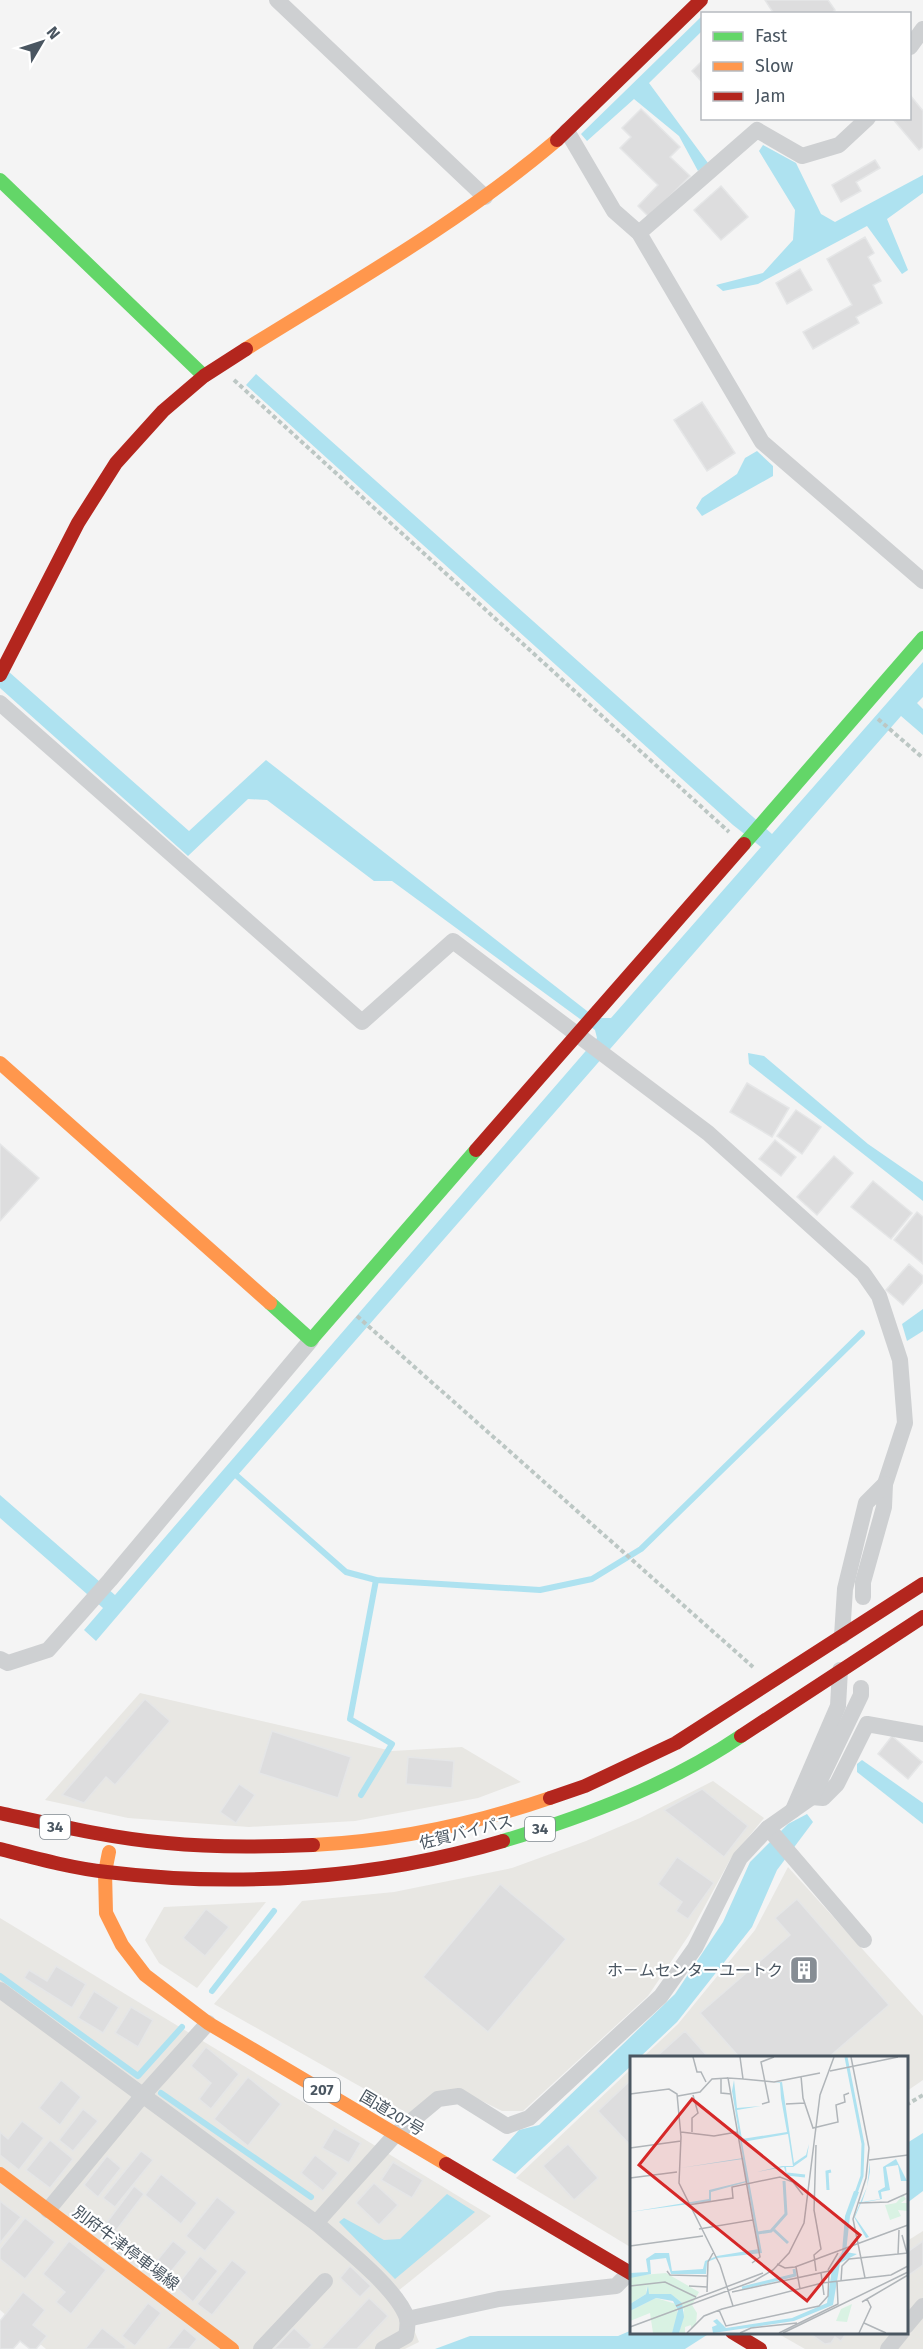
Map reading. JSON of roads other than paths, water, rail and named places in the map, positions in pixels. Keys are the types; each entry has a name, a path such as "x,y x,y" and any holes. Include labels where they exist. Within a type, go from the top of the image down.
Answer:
{"main road":[{"path":"0,675 78,523 116,463 163,411 204,376 419,242 525,167 567,131 702,0"},
{"path":"0,180 204,376"},
{"path":"0,1063 311,1340 583,1038 599,1009 923,638"},
{"name":"佐賀バイパス","path":"111,1838 222,1847 310,1846 451,1828 523,1808 598,1780 663,1750 923,1584"},
{"name":"佐賀バイパス","path":"105,1872 197,1879 285,1878 426,1861 497,1843 579,1817 633,1795 696,1764 923,1617"},
{"name":"34","path":"0,1813 111,1838"},
{"name":"国道207号","path":"111,1838 105,1872 106,1913 122,1946 145,1975 208,2023 630,2272"},
{"name":"34","path":"0,1849 105,1872"},
{"name":"別府牛津停車場線","path":"0,2174 232,2349"},
{"path":"735,2334 754,2346"}],"street":[{"path":"277,0 485,197"},
{"path":"911,44 923,29"},
{"path":"639,233 757,130 802,156 839,145 866,120"},
{"path":"567,131 614,211 639,233 762,442 923,581"},
{"path":"0,703 362,1022 453,941 708,1133 863,1273 879,1296 900,1360 905,1423 885,1484 884,1507 863,1582 863,1598"},
{"path":"0,1659 8,1663 48,1650 110,1580 311,1340"},
{"path":"843,1636 845,1589 866,1503 885,1484"},
{"path":"793,1811 838,1706 840,1670"},
{"path":"316,2223 396,2134 438,2099 459,2096 507,2126 529,2118 661,1996 695,1948 740,1858 768,1828 812,1797 861,1695 861,1689"},
{"path":"812,1797 823,1798 837,1784 867,1724 923,1734"},
{"path":"768,1828 864,1940"},
{"path":"0,1990 316,2223 395,2296 407,2319 406,2336 383,2349"},
{"path":"48,2210 144,2094 208,2023"},
{"path":"407,2319 499,2299 616,2286 630,2274"},
{"path":"261,2349 325,2281"},
{"path":"908,2324 923,2306"},
{"path":"888,2349 900,2334"}],"water":[{"path":"701,17 701,32 649,83 708,163 698,171 679,136 634,99 587,141 581,134"},
{"path":"763,145 796,163 821,214 835,222 923,175 923,193 887,219 908,270 902,274 867,226 758,284 723,291 716,285 763,273 793,240 795,210 759,151"},
{"path":"256,374 772,834 923,662 923,697 917,703 923,709 923,735 901,716 237,1476 96,1641 84,1630 103,1608 0,1518 0,1495 115,1595 597,1038 595,1030 392,881 374,881 267,800 248,799 188,856 0,688 0,664 189,831 266,760 596,1018 611,1018 761,847 733,825 246,385"},
{"path":"757,451 773,466 773,476 702,516 696,508 702,498 737,474 745,458"},
{"path":"748,1053 764,1056 868,1144 923,1182 923,1201 749,1064"},
{"path":"923,1309 923,1331 907,1341 902,1324"},
{"path":"862,1760 923,1803 923,1824 857,1772 857,1764"},
{"path":"807,1814 813,1822 777,1870 752,1927 677,2022 641,2056 630,2056 630,2067 515,2174 492,2160 519,2130 539,2125 675,1994 723,1922 750,1862 788,1824"},
{"path":"923,2133 923,2191 908,2202 908,2142"},
{"path":"447,2194 475,2212 395,2279 339,2222 344,2218 384,2240 400,2239"},
{"path":"630,2331 630,2334 708,2334 685,2349 435,2349 470,2336 618,2336"}],"waterway":[{"path":"237,1476 346,1572 376,1580 540,1590 592,1579 641,1549 862,1333"},
{"path":"361,1795 392,1744 350,1719 376,1580"},
{"path":"212,1991 274,1911"},
{"path":"0,1976 138,2076 182,2027"},
{"path":"161,2093 311,2197"}],"place":[{"name":"ホ－ムセンターユートク","path":"804,1970"}]}
